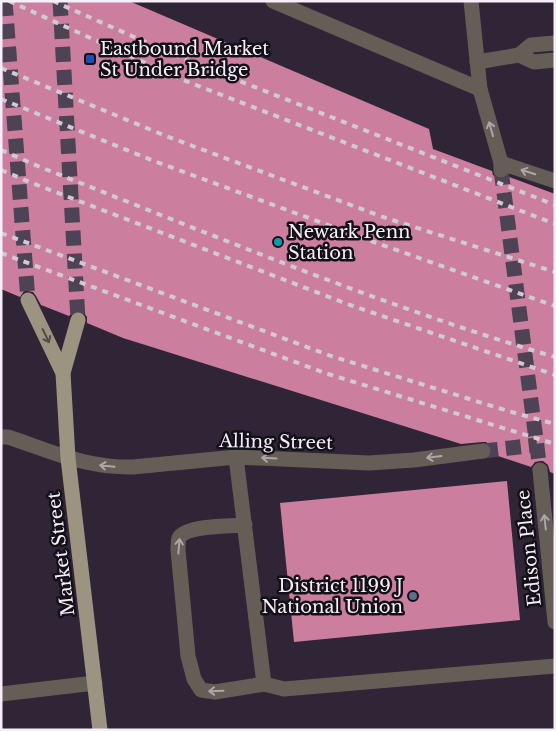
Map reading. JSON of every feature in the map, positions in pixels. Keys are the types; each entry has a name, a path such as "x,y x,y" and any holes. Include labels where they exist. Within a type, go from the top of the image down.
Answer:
{"main road":[{"name":"Market Street","path":"28,300 63,373"},
{"name":"Market Street","path":"78,320 63,373 68,458 100,730"}],"street":[{"path":"273,1 480,89"},
{"path":"471,1 480,89 501,166 555,181"},
{"path":"477,62 519,55 531,44 555,43"},
{"path":"519,55 534,62 555,60"},
{"name":"Alling Street","path":"1,437 8,436 68,458 100,465 133,467 236,457 369,463 414,460 483,451"},
{"path":"236,457 264,684"},
{"name":"Edison Place","path":"540,470 555,622"},
{"path":"244,525 201,528 185,532 179,538 178,550 188,656 194,679 201,690 215,692 264,684 284,689 555,666"},
{"path":"1,694 95,683"}],"building":[{"name":"Newark Penn Station","path":"1,1 129,1 429,129 433,149 492,171 493,175 497,178 501,179 507,176 555,194 555,474 550,472 548,465 543,461 535,462 531,467 492,454 491,446 486,442 461,444 123,338 87,323 87,317 81,311 75,311 69,316 41,305 33,292 24,291 20,297 1,289"},
{"path":"507,481 520,620 294,642 280,503"}],"tunnel":[{"path":"5,1 28,300"},
{"path":"60,1 78,320"},
{"path":"501,170 540,470"},
{"path":"483,451 537,445"}],"railway":[{"path":"9,1 183,80 555,224"},
{"path":"53,1 186,60 555,205"},
{"path":"1,68 166,136 383,217 555,272"},
{"path":"1,99 154,161 555,306"},
{"path":"1,150 295,268 424,315 555,357"},
{"path":"1,170 350,305 555,375"},
{"path":"1,233 331,356 555,424"},
{"path":"1,253 325,373 555,444"}],"place":[{"name":"Eastbound Market St Under Bridge","path":"90,59"},
{"name":"Newark Penn Station","path":"278,242"},
{"name":"District 1199 J National Union","path":"413,596"}]}
